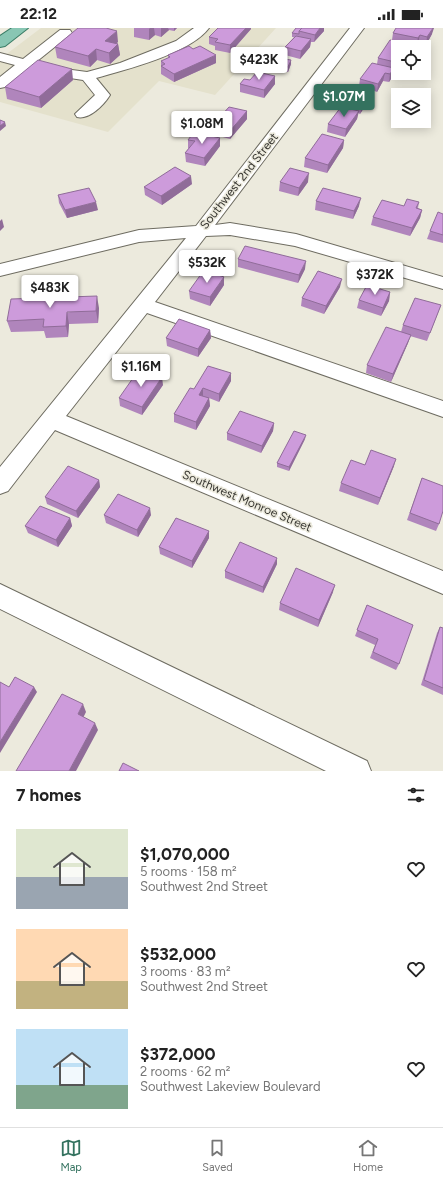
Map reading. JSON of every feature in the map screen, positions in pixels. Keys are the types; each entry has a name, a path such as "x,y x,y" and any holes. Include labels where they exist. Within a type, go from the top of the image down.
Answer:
{"main road":[{"path":"0,43 20,28"}],"street":[{"path":"0,57 57,72 87,76 125,66 181,44 202,28"},
{"name":"Southwest 2nd Street","path":"0,484 201,230 357,28"},
{"path":"0,84 65,33"},
{"path":"82,114 103,95 87,76"},
{"path":"0,270 139,236 201,230 230,229 296,240 443,283"},
{"path":"142,304 443,409"},
{"name":"Southwest Monroe Street","path":"51,419 443,583"},
{"path":"0,596 357,771"}],"shaded area":[{"path":"41,28 276,28 215,95 159,81 108,132 0,102 0,59"}],"building":[{"path":"78,28 106,28 117,31 105,41 118,44 109,53 96,49 88,56 55,47"},
{"path":"218,28 246,28 230,45 215,42 218,39 209,37"},
{"path":"296,28 302,28 299,31 299,34 292,33"},
{"path":"302,28 320,28 315,35 299,31"},
{"path":"396,28 433,28 427,37 420,35 418,38 393,33"},
{"path":"296,36 311,39 301,51 285,47"},
{"path":"390,40 391,40 391,61 378,58"},
{"path":"189,46 193,49 200,46 216,55 174,74 161,66 165,64 161,61 170,57 168,55"},
{"path":"277,58 291,60 288,67 273,65"},
{"path":"38,60 72,69 39,97 5,87"},
{"path":"372,63 391,67 390,74 385,73 378,84 360,79"},
{"path":"257,72 275,76 264,90 240,84 244,79 250,80"},
{"path":"356,85 372,89 362,106 345,101"},
{"path":"229,107 247,111 230,131 212,126"},
{"path":"341,107 359,111 346,129 328,124"},
{"path":"0,120 5,122 0,126"},
{"path":"194,132 220,138 204,158 185,153 195,141 188,140"},
{"path":"322,134 344,140 328,165 305,158"},
{"path":"175,167 191,176 161,196 144,187"},
{"path":"290,168 309,173 299,188 280,182"},
{"path":"89,188 96,202 65,210 58,195"},
{"path":"323,188 361,198 354,211 316,201"},
{"path":"407,199 419,202 416,208 422,210 412,228 373,217 382,200 404,206"},
{"path":"438,212 443,214 443,235 430,231"},
{"path":"245,246 306,261 299,275 238,259"},
{"path":"204,270 224,277 210,297 189,291"},
{"path":"318,271 342,279 326,306 302,298"},
{"path":"367,285 390,292 383,308 359,300"},
{"path":"97,296 96,311 67,312 66,326 43,327 44,319 7,321 11,299"},
{"path":"415,298 441,305 430,333 403,325"},
{"path":"179,319 210,330 198,349 166,338"},
{"path":"386,327 411,335 393,374 367,365"},
{"path":"208,366 231,373 219,394 203,388 199,395 209,398 196,422 174,414 190,388 194,389"},
{"path":"140,368 162,377 142,407 119,398"},
{"path":"240,411 274,423 262,446 227,433"},
{"path":"294,431 306,435 289,467 277,463"},
{"path":"371,450 396,459 380,498 341,483 351,460 365,465"},
{"path":"68,466 99,480 76,511 45,497"},
{"path":"422,478 443,486 443,511 439,524 410,513"},
{"path":"118,494 150,508 137,530 104,515"},
{"path":"40,506 70,518 56,540 25,526"},
{"path":"176,518 209,531 192,561 159,547"},
{"path":"240,542 277,558 263,587 225,571"},
{"path":"296,568 335,585 319,620 280,603"},
{"path":"367,605 413,625 399,664 373,652 378,639 357,630"},
{"path":"440,627 443,628 443,688 424,680"},
{"path":"15,677 34,687 0,742 0,682 9,687"},
{"path":"62,694 83,704 78,714 95,723 69,771 16,771"},
{"path":"123,763 139,771 119,771"}]}
